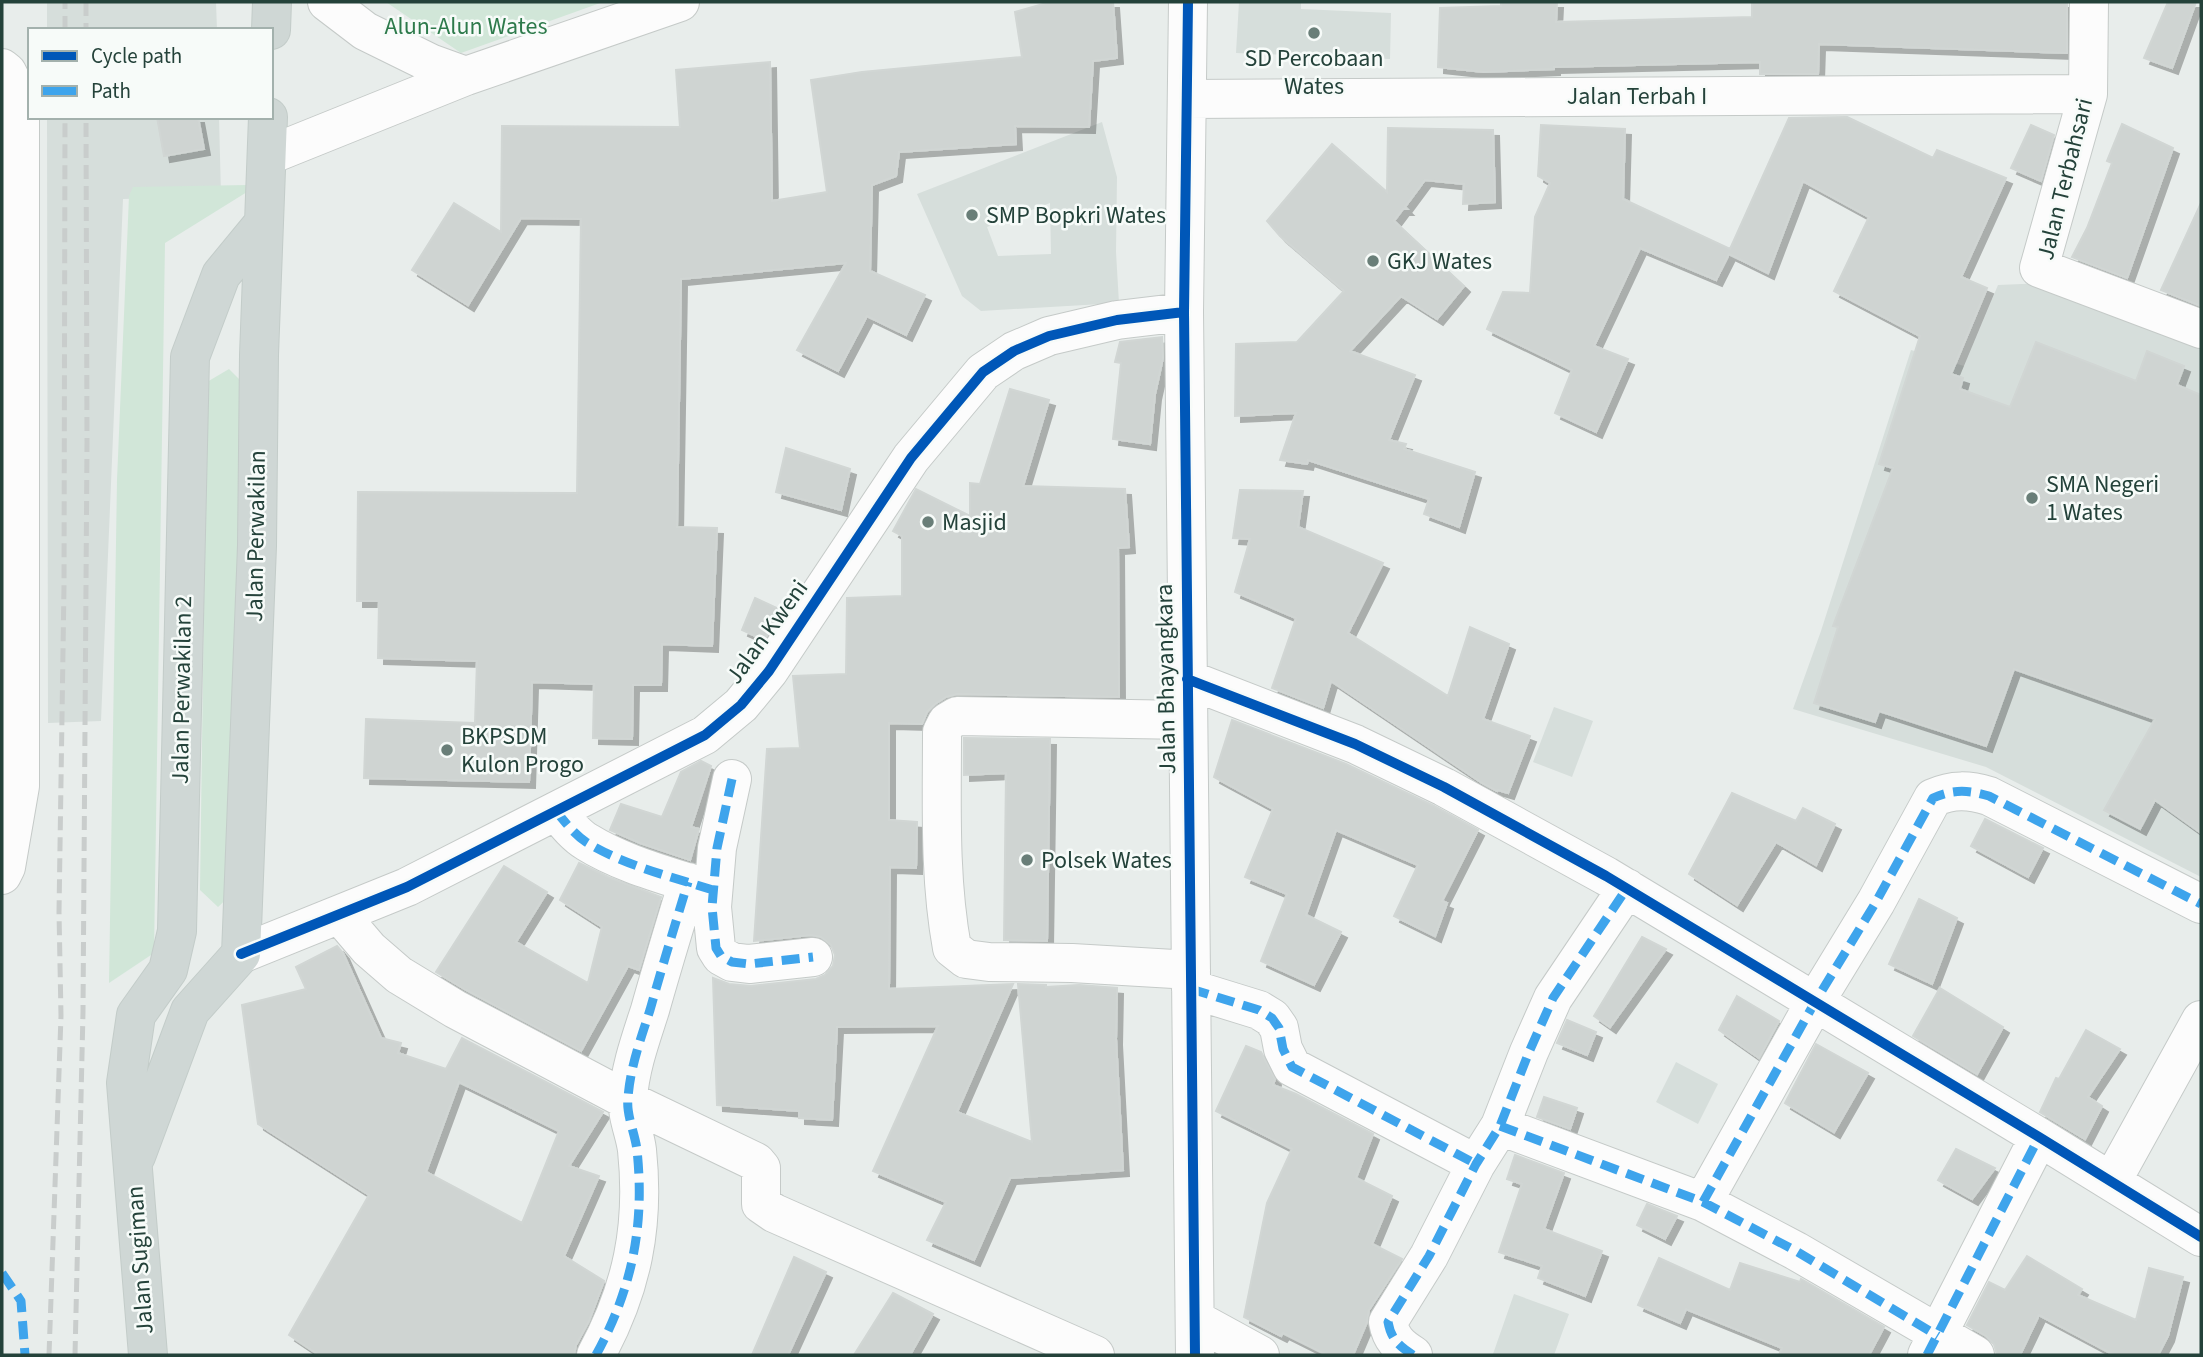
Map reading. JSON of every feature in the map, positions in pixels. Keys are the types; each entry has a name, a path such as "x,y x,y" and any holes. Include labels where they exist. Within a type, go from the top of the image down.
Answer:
{"main road":[{"path":"271,28 272,2"},
{"name":"Jalan Perwakilan","path":"241,954 257,546 263,224 268,119"},
{"name":"Jalan Perwakilan 2","path":"133,1165 126,1083 136,1015 168,970 177,931 190,357 222,275 263,224"},
{"path":"133,1165 190,1010 241,954"},
{"name":"Jalan Sugiman","path":"133,1165 148,1355"}],"street":[{"path":"327,2 365,31 430,63 466,76"},
{"path":"267,156 466,76 680,2"},
{"name":"Jalan Bhayangkara","path":"1188,2 1184,312 1195,1338"},
{"name":"Jalan Terbahsari","path":"2089,2 2088,94 2039,268 2201,329"},
{"path":"2,68 7,72 20,98 20,786 6,867 2,875"},
{"name":"Jalan Terbah I","path":"1186,99 2088,94"},
{"name":"Jalan Kweni","path":"241,954 407,887 705,735 741,705 769,671 911,458 983,372 1014,351 1049,336 1117,320 1184,312"},
{"path":"1186,679 1366,750 1444,787 1627,888 2201,1237"},
{"path":"1187,720 957,716 947,722 942,732 942,806 946,913 952,948 966,959 989,962 1072,963 1191,979 1272,1018 1279,1028 1283,1049 1292,1068 1476,1164"},
{"path":"596,1355 611,1328 624,1295 634,1260 640,1216 637,1149 627,1100 634,1062 700,886 717,848 733,779"},
{"path":"1703,1202 1933,798 1945,793 1972,791 1989,796 2201,904"},
{"path":"556,811 586,842 619,858 700,886 712,907 716,948 721,956 732,962 749,964 813,957"},
{"path":"1413,1355 1400,1347 1391,1336 1388,1322 1429,1256 1476,1164 1500,1126 1553,998 1627,888"},
{"path":"340,915 369,949 399,975 454,1009 627,1100 756,1163 761,1168 761,1204 774,1213 1095,1355"},
{"path":"2112,1181 2201,1020"},
{"path":"1500,1126 1703,1202 1796,1251 1933,1345 1975,1355"},
{"path":"1933,1345 2039,1137"},
{"path":"1195,1338 1259,1355"}],"shaded area":[{"path":"47,2 216,2 217,28 47,28"},
{"name":"SD Percobaan Wates","path":"1239,2 1301,2 1301,9 1391,13 1390,59 1236,53"},
{"path":"47,119 219,119 221,196 123,199 101,721 48,723"},
{"name":"SMP Bopkri Wates","path":"1102,122 1117,177 1116,252 1119,303 981,311 962,296 917,194","holes":["1050,203 1051,254 998,256 987,227"]},
{"name":"SMA Negeri 1 Wates","path":"2070,282 2201,333 2201,877 1986,767 1793,709 1821,631 1911,350 1964,366 1998,285"},
{"path":"1554,707 1593,721 1572,777 1533,762"},
{"path":"1676,1062 1718,1084 1698,1124 1656,1102"},
{"path":"1514,1294 1569,1314 1554,1355 1493,1354"}],"green space":[{"name":"Alun-Alun Wates","path":"386,2 603,2 461,53"},
{"path":"247,185 247,192 165,243 154,953 109,983 117,480 129,196 133,187"},
{"path":"229,369 246,386 234,892 218,907 200,890 207,382"}],"building":[{"path":"1050,2 1113,2 1117,58 1093,61 1089,127 1015,126 1016,144 899,152 896,176 872,185 870,271 925,295 906,335 867,316 838,371 797,350 846,263 681,279 677,527 717,528 712,646 662,644 661,685 633,685 632,739 593,738 594,684 532,682 529,782 364,778 366,719 475,723 477,661 378,658 379,601 357,601 358,492 577,493 581,219 521,218 468,305 412,270 454,203 501,232 502,126 680,127 676,70 770,62 772,201 827,192 811,80 862,72 1022,57 1015,12"},
{"path":"1501,2 1557,2 1556,22 1752,17 1752,2 2067,2 2067,53 1819,44 1818,74 1760,74 1760,62 1554,67 1484,72 1438,67 1440,8 1501,6"},
{"path":"2168,2 2196,2 2172,68 2144,58"},
{"name":"SMA Negeri 1 Wates","path":"1847,117 1933,158 1937,150 2006,178 1961,277 1987,288 1951,374 1963,378 1960,389 2010,407 2036,342 2136,381 2147,351 2184,366 2177,385 2201,395 2201,833 2155,800 2140,829 2104,810 2155,719 2014,669 1986,746 1879,711 1875,722 1814,703 1838,627 1833,626 1893,468 1879,464 1920,336 1834,291 1869,217 1803,181 1768,273 1729,254 1716,280 1640,248 1594,346 1628,359 1596,432 1555,413 1572,370 1487,329 1503,292 1530,293 1535,217 1550,183 1538,176 1541,125 1625,129 1623,199 1730,249 1789,118"},
{"path":"157,119 198,119 204,149 164,156"},
{"path":"2122,124 2173,148 2127,278 2072,257 2087,228 2112,163 2107,161"},
{"path":"2031,125 2054,135 2041,181 2011,168"},
{"path":"1388,128 1493,130 1495,202 1463,204 1464,184 1425,180 1405,207 1407,209 1403,209 1394,221 1464,286 1437,319 1401,296 1350,351 1415,375 1389,440 1406,444 1404,449 1475,472 1459,527 1424,514 1429,499 1308,460 1307,464 1280,460 1296,413 1235,416 1236,344 1297,342 1344,291 1280,236 1267,221 1332,144 1387,192"},
{"path":"2201,203 2201,306 2161,290"},
{"path":"1162,337 1163,358 1155,394 1150,444 1113,439 1121,363 1115,362 1120,342"},
{"path":"1010,389 1049,400 1023,486 1125,489 1129,547 1118,548 1119,697 957,694 935,704 927,712 922,724 889,723 889,820 917,822 916,868 890,867 889,989 1013,984 957,1112 1032,1142 1018,984 1117,988 1116,1039 1123,1170 1010,1178 974,1260 927,1240 946,1202 873,1171 938,1026 837,1027 832,1120 799,1118 799,1111 717,1105 713,978 729,984 751,986 816,979 825,975 833,966 835,955 831,945 821,937 811,935 754,941 767,749 800,748 793,676 846,674 847,598 902,596 902,536 893,531 916,489 970,516 970,483 980,484"},
{"path":"786,448 850,469 841,510 776,492"},
{"path":"1240,490 1303,491 1298,527 1383,563 1348,633 1448,696 1470,627 1509,644 1483,719 1530,736 1508,793 1482,783 1331,681 1323,708 1272,688 1296,618 1235,592 1250,539 1233,538"},
{"path":"755,598 783,611 764,640 742,630"},
{"path":"1232,720 1346,764 1478,830 1442,901 1447,903 1435,936 1394,916 1418,865 1336,830 1306,915 1341,932 1314,985 1261,961 1287,894 1245,877 1273,809 1214,777"},
{"name":"Polsek Wates","path":"964,738 1050,739 1047,941 1004,940 1006,773 964,775"},
{"path":"701,761 711,766 691,827 699,829 690,860 610,830 621,804 662,817 681,772"},
{"path":"1732,793 1796,821 1803,808 1835,824 1816,865 1776,842 1737,905 1689,874"},
{"path":"1985,819 2043,848 2028,877 1971,846"},
{"path":"579,863 661,897 639,970 628,966 581,1051 436,972 504,866 547,892 516,942 588,983 602,927 560,900"},
{"path":"1919,899 1957,918 1932,984 1889,964"},
{"path":"1642,937 1666,949 1610,1027 1594,1016"},
{"path":"337,946 343,953 381,1038 401,1043 398,1053 446,1069 462,1038 603,1112 569,1166 599,1176 564,1256 604,1281 574,1355 319,1355 289,1335 369,1195 258,1124 242,1005 306,989 296,967","holes":["459,1082 559,1131 522,1223 426,1172"]},
{"path":"1940,988 2003,1027 1977,1074 1913,1036"},
{"path":"1737,996 1779,1021 1759,1058 1719,1030"},
{"path":"1567,1020 1596,1032 1587,1055 1557,1043"},
{"path":"2086,1030 2120,1049 2088,1097 2102,1106 2085,1139 2040,1112 2056,1078 2059,1079"},
{"path":"1816,1044 1868,1073 1834,1132 1785,1103"},
{"path":"1246,1046 1261,1052 1275,1079 1273,1085 1373,1134 1356,1178 1392,1196 1372,1244 1402,1259 1369,1310 1367,1322 1353,1355 1327,1355 1244,1317 1267,1203 1292,1149 1216,1111"},
{"path":"1544,1097 1577,1108 1570,1129 1537,1117"},
{"path":"1956,1149 1995,1168 1972,1199 1938,1180"},
{"path":"1515,1155 1564,1173 1544,1229 1602,1251 1585,1296 1538,1278 1542,1266 1499,1252 1522,1184 1507,1179"},
{"path":"1647,1204 1677,1216 1665,1239 1637,1225"},
{"path":"2027,1256 2082,1289 2078,1295 2136,1320 2149,1268 2183,1277 2168,1336 2158,1355 2114,1355 2039,1315 2020,1355 1997,1355 1994,1344 1986,1336 1967,1325 1989,1282 2005,1290"},
{"path":"794,1257 826,1272 788,1355 752,1355"},
{"path":"1659,1258 1730,1290 1740,1263 1800,1282 1801,1279 1884,1327 1869,1355 1779,1355 1782,1348 1686,1309 1680,1323 1638,1305"},
{"path":"893,1293 933,1314 910,1355 854,1355"}],"railway":[{"path":"65,2 65,28"},
{"path":"86,2 86,28"},
{"path":"49,1355 61,1016 59,912 64,586 65,119"},
{"path":"75,1355 83,1012 86,119"}],"marked path":[{"path":"732,779 717,848 712,907 716,948 721,956 732,962 749,964 813,957"},
{"path":"1703,1202 1933,798 1961,791 1989,796 2201,904"},
{"path":"556,811 570,828 600,850 648,870 713,890"},
{"path":"596,1355 619,1306 637,1231 639,1178 637,1150 628,1104 631,1076 688,882"},
{"path":"1413,1355 1396,1342 1388,1322 1429,1256 1476,1164 1500,1126 1553,998 1627,888"},
{"path":"1191,989 1259,1010 1272,1018 1279,1028 1283,1049 1292,1067 1476,1164"},
{"path":"1500,1126 1703,1202 1796,1251 1938,1336"},
{"path":"1927,1355 2039,1137"},
{"path":"2,1273 21,1301 25,1355"}],"cycle path":[{"path":"1188,2 1184,312 1195,1355"},
{"path":"241,954 407,887 705,735 741,705 769,671 911,458 983,372 1014,351 1049,336 1117,320 1184,312"},
{"path":"1187,679 1355,744 1444,787 1606,876 2201,1237"}],"place":[{"name":"SD Percobaan Wates","path":"1314,33"},
{"name":"SMP Bopkri Wates","path":"972,215"},
{"name":"GKJ Wates","path":"1373,261"},
{"name":"SMA Negeri 1 Wates","path":"2032,498"},
{"name":"Masjid","path":"928,522"},
{"name":"BKPSDM Kulon Progo","path":"447,750"},
{"name":"Polsek Wates","path":"1027,860"}]}
